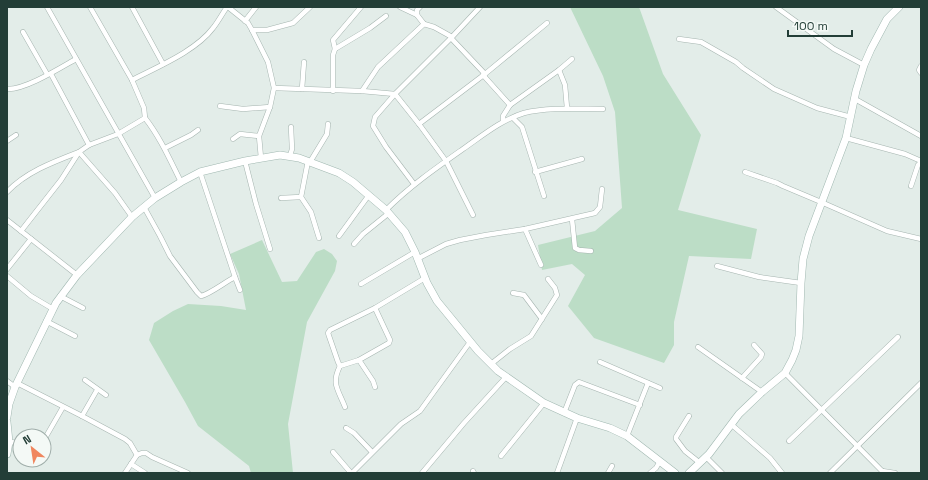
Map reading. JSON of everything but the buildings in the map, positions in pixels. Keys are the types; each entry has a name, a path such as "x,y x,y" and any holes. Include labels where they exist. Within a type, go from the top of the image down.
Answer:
{"street":[{"path":"47,7 155,198"},
{"path":"90,7 132,80 144,108 145,118 150,123 181,182"},
{"path":"132,7 163,64"},
{"path":"132,80 179,56 207,35 214,28 227,7 245,21 252,30 268,62 274,88 270,107 259,136 261,158"},
{"path":"245,21 256,7"},
{"path":"301,15 305,7"},
{"path":"252,30 267,30 294,23 310,7"},
{"path":"333,91 333,55 335,49 333,40 361,7"},
{"path":"400,7 417,15 424,24 434,27 451,38 510,105"},
{"path":"417,15 417,10 420,7"},
{"path":"414,184 386,147 373,126 374,117 480,7"},
{"path":"776,7 834,49 864,64"},
{"path":"689,473 706,457 739,414 785,373 796,350 799,336 803,259 809,236 846,138 856,91 864,64 887,19 899,7"},
{"path":"335,49 386,16"},
{"path":"420,124 547,23"},
{"path":"362,91 378,67 424,24"},
{"path":"23,32 49,74 89,145"},
{"path":"679,40 701,42 736,62 774,88 816,108 851,117"},
{"path":"7,89 12,89 49,74 76,59"},
{"path":"503,121 503,116 510,105 572,59"},
{"path":"302,89 304,62"},
{"path":"921,66 919,70 921,73"},
{"path":"559,70 565,85 568,108"},
{"path":"274,88 362,91 395,94 420,124 446,161 473,215"},
{"path":"855,98 921,136"},
{"path":"220,106 243,109 270,107"},
{"path":"354,244 414,184 503,121 523,114 568,108 603,109"},
{"path":"7,192 17,182 30,174 79,152 89,145 118,134 145,118"},
{"path":"514,118 522,128 544,196"},
{"path":"319,238 311,212 301,197 309,162 327,134 328,124"},
{"path":"290,156 292,149 291,127"},
{"path":"164,148 198,130"},
{"path":"233,139 240,134 259,136"},
{"path":"7,141 16,135"},
{"path":"846,138 905,154 921,161 918,165 911,186"},
{"path":"79,152 115,192 132,217"},
{"path":"21,231 61,180 79,152"},
{"path":"7,417 9,404 16,385 46,321 60,296 77,275 132,217 155,198 200,172 245,161 280,155 299,158 339,174 353,182 388,211 405,232 425,278 437,301 470,342 490,364 506,377 544,403 564,413 610,428 627,436 675,473"},
{"path":"535,172 582,158"},
{"path":"245,161 270,249"},
{"path":"200,172 234,278 240,290"},
{"path":"745,172 777,183 887,231 921,239"},
{"path":"417,259 453,242 525,229 595,213 600,207 602,189"},
{"path":"339,236 369,195"},
{"path":"281,198 301,197"},
{"path":"144,207 170,256 196,292 201,296 206,295 220,285 234,278"},
{"path":"572,218 575,248 579,250 591,251"},
{"path":"7,220 77,275"},
{"path":"525,229 540,265"},
{"path":"7,269 31,238"},
{"path":"361,284 415,252"},
{"path":"7,260 12,263"},
{"path":"717,266 759,277 801,283"},
{"path":"7,276 31,296 53,309"},
{"path":"340,366 328,333 330,330 375,308 425,278"},
{"path":"490,364 531,336 557,295 556,288 548,279"},
{"path":"513,292 524,295 542,318"},
{"path":"60,296 83,308"},
{"path":"345,407 335,383 335,375 340,366 359,360 387,345 390,340 375,308"},
{"path":"46,321 75,336"},
{"path":"789,441 898,337"},
{"path":"333,452 352,473 401,424 420,411 470,342"},
{"path":"742,378 761,357 762,354 754,345"},
{"path":"698,347 762,392"},
{"path":"359,360 370,376 375,387"},
{"path":"600,362 660,388"},
{"path":"785,373 883,472 895,473"},
{"path":"422,473 464,422 506,377"},
{"path":"85,380 106,395"},
{"path":"7,381 82,416 125,439 130,443 137,455"},
{"path":"564,413 575,385 579,382 640,405"},
{"path":"627,436 648,383"},
{"path":"830,473 921,383"},
{"path":"82,416 97,390"},
{"path":"501,456 544,403"},
{"path":"51,428 63,407"},
{"path":"689,416 676,439 685,451 700,463"},
{"path":"557,473 577,418"},
{"path":"7,422 9,442 7,454"},
{"path":"732,424 770,458 782,473"},
{"path":"346,428 354,433 372,452"},
{"path":"125,473 137,455 146,453 188,473"},
{"path":"706,457 722,473"},
{"path":"650,473 660,462"},
{"path":"131,464 145,473"},
{"path":"608,473 612,466"}],"green space":[{"path":"570,7 639,7 663,74 701,135 678,210 757,229 751,259 689,256 674,322 674,345 664,363 594,338 568,306 585,275 572,264 542,270 538,245 595,231 622,208 615,112 603,76"},
{"path":"262,240 282,282 297,281 316,252 324,249 332,254 337,261 335,271 307,322 288,424 293,473 251,473 249,466 198,426 149,340 154,323 173,311 188,304 221,306 246,310 239,274 230,254"}]}
